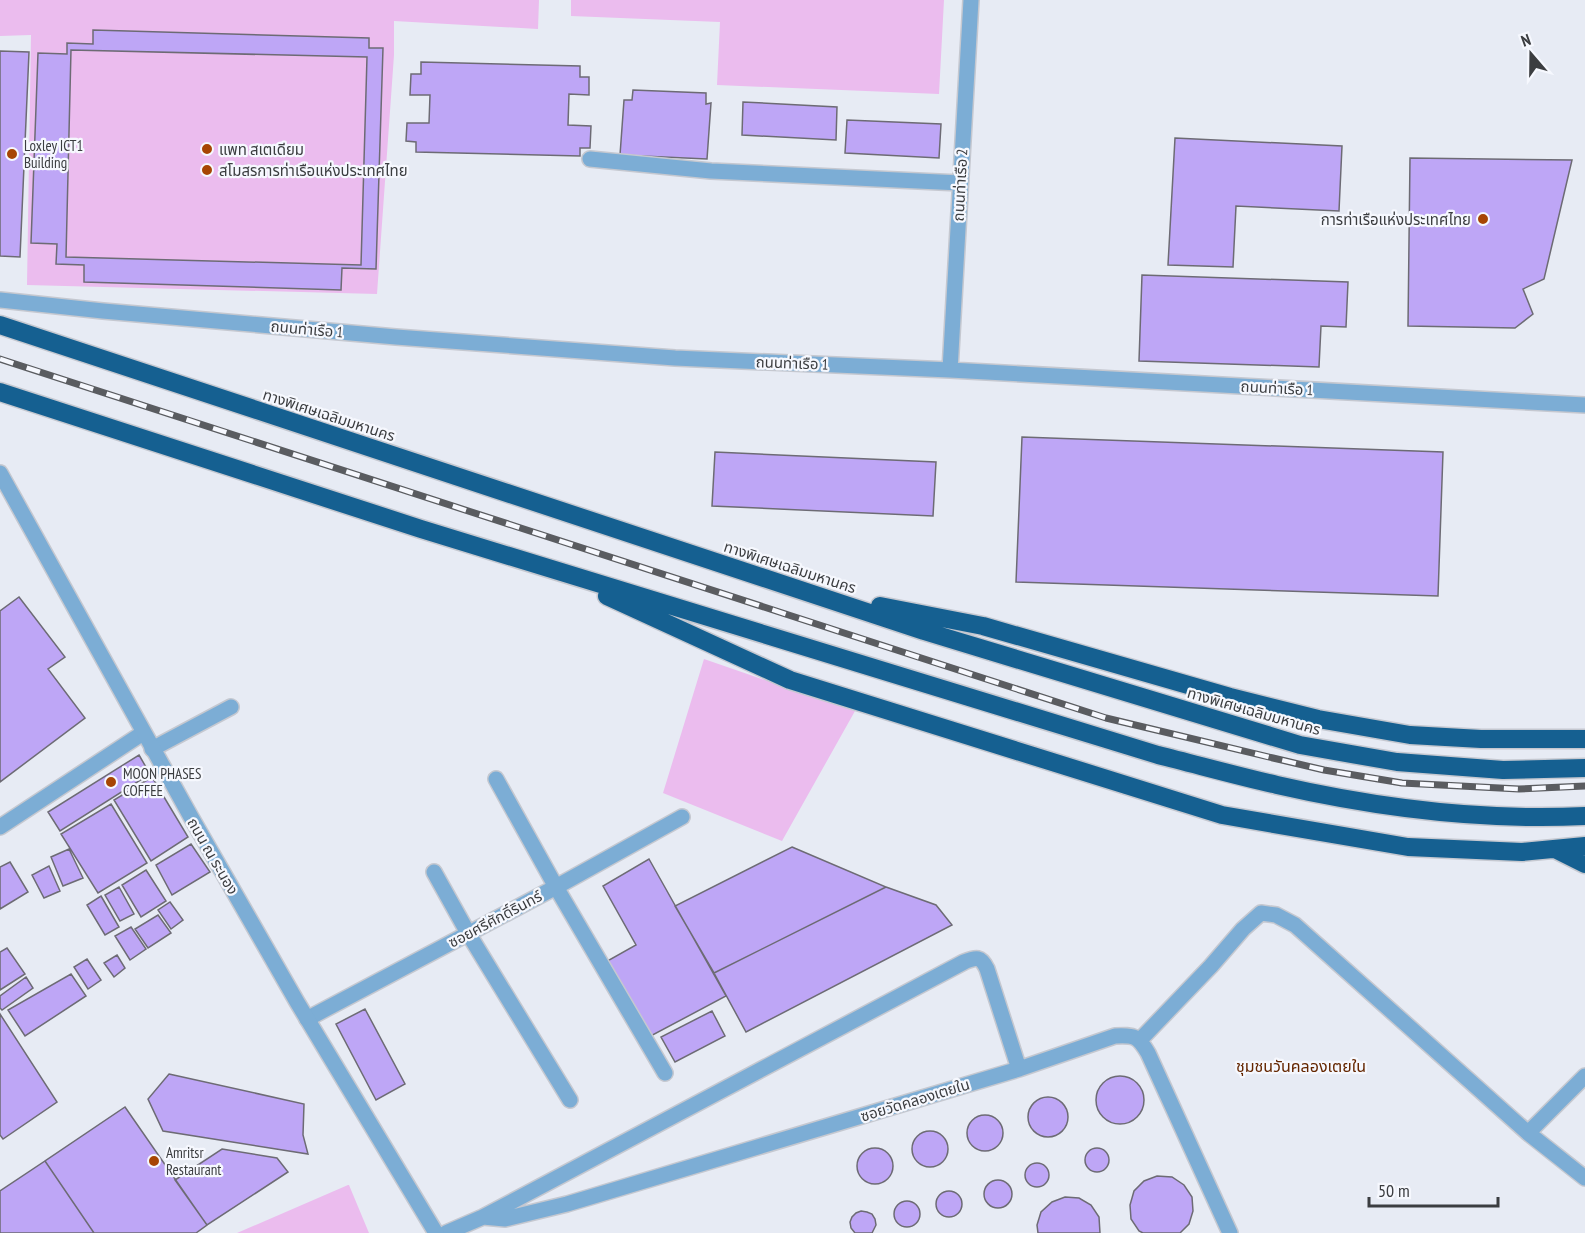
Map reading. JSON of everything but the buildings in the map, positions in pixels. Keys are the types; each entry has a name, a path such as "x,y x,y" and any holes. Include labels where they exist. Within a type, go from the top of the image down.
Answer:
{"highway":[{"name":"ทางพิเศษเฉลิมมหานคร","path":"0,325 924,631 1300,745 1397,762 1503,770 1585,768"},
{"path":"0,392 422,529 1158,755 1278,786 1379,805 1492,817 1585,816"},
{"path":"539,565 790,680 1222,815 1408,847 1522,852 1585,846"},
{"path":"807,592 982,626 1230,698 1318,719 1410,735 1481,739 1585,739"},
{"path":"1563,739 1585,726"},
{"path":"1555,849 1585,864"}],"street":[{"name":"ถนนท่าเรือ 2","path":"950,370 971,0"},
{"path":"590,159 711,171 960,183"},
{"name":"ถนนท่าเรือ 1","path":"0,300 373,335 675,358 950,370 1585,405"},
{"name":"ถนน ณ ระนอง","path":"0,473 152,749 308,1019 436,1233"},
{"path":"152,749 231,707"},
{"path":"0,827 143,733"},
{"path":"496,779 556,887 665,1073"},
{"name":"ซอยศรีศักดิ์รินทร์","path":"308,1019 682,817"},
{"path":"434,872 468,933 570,1100"},
{"path":"1230,1233 1140,1040 1261,913 1276,915 1295,925 1528,1132 1585,1178"},
{"path":"446,1233 483,1217 972,958 979,958 987,969 1019,1069"},
{"name":"ซอยวัดคลองเตยใน","path":"483,1217 506,1219 567,1204 1019,1069 1115,1036 1132,1036 1140,1040"},
{"path":"1528,1132 1585,1076"}],"shaded area":[{"name":"แพท สเตเดียม","path":"0,0 539,0 538,29 394,21 394,55 377,294 27,285 31,35 0,36"},
{"path":"571,0 944,0 939,94 717,85 720,22 571,16"},
{"path":"704,659 855,711 782,841 663,793"},
{"path":"348,1185 369,1233 237,1233"}],"railway":[{"path":"0,359 1106,718 1324,770 1402,783 1519,789 1585,786"}],"place":[{"name":"แพท สเตเดียม","path":"207,149"},
{"name":"Loxley ICT1 Building","path":"12,154"},
{"name":"สโมสรการท่าเรือแห่งประเทศไทย","path":"207,170"},
{"name":"การท่าเรือแห่งประเทศไทย","path":"1483,219"},
{"name":"MOON PHASES COFFEE","path":"111,782"},
{"name":"Amritsr Restaurant","path":"154,1161"}],"district":[{"name":"ชุมชนวันคลองเตยใน","path":"1301,1066"}]}
